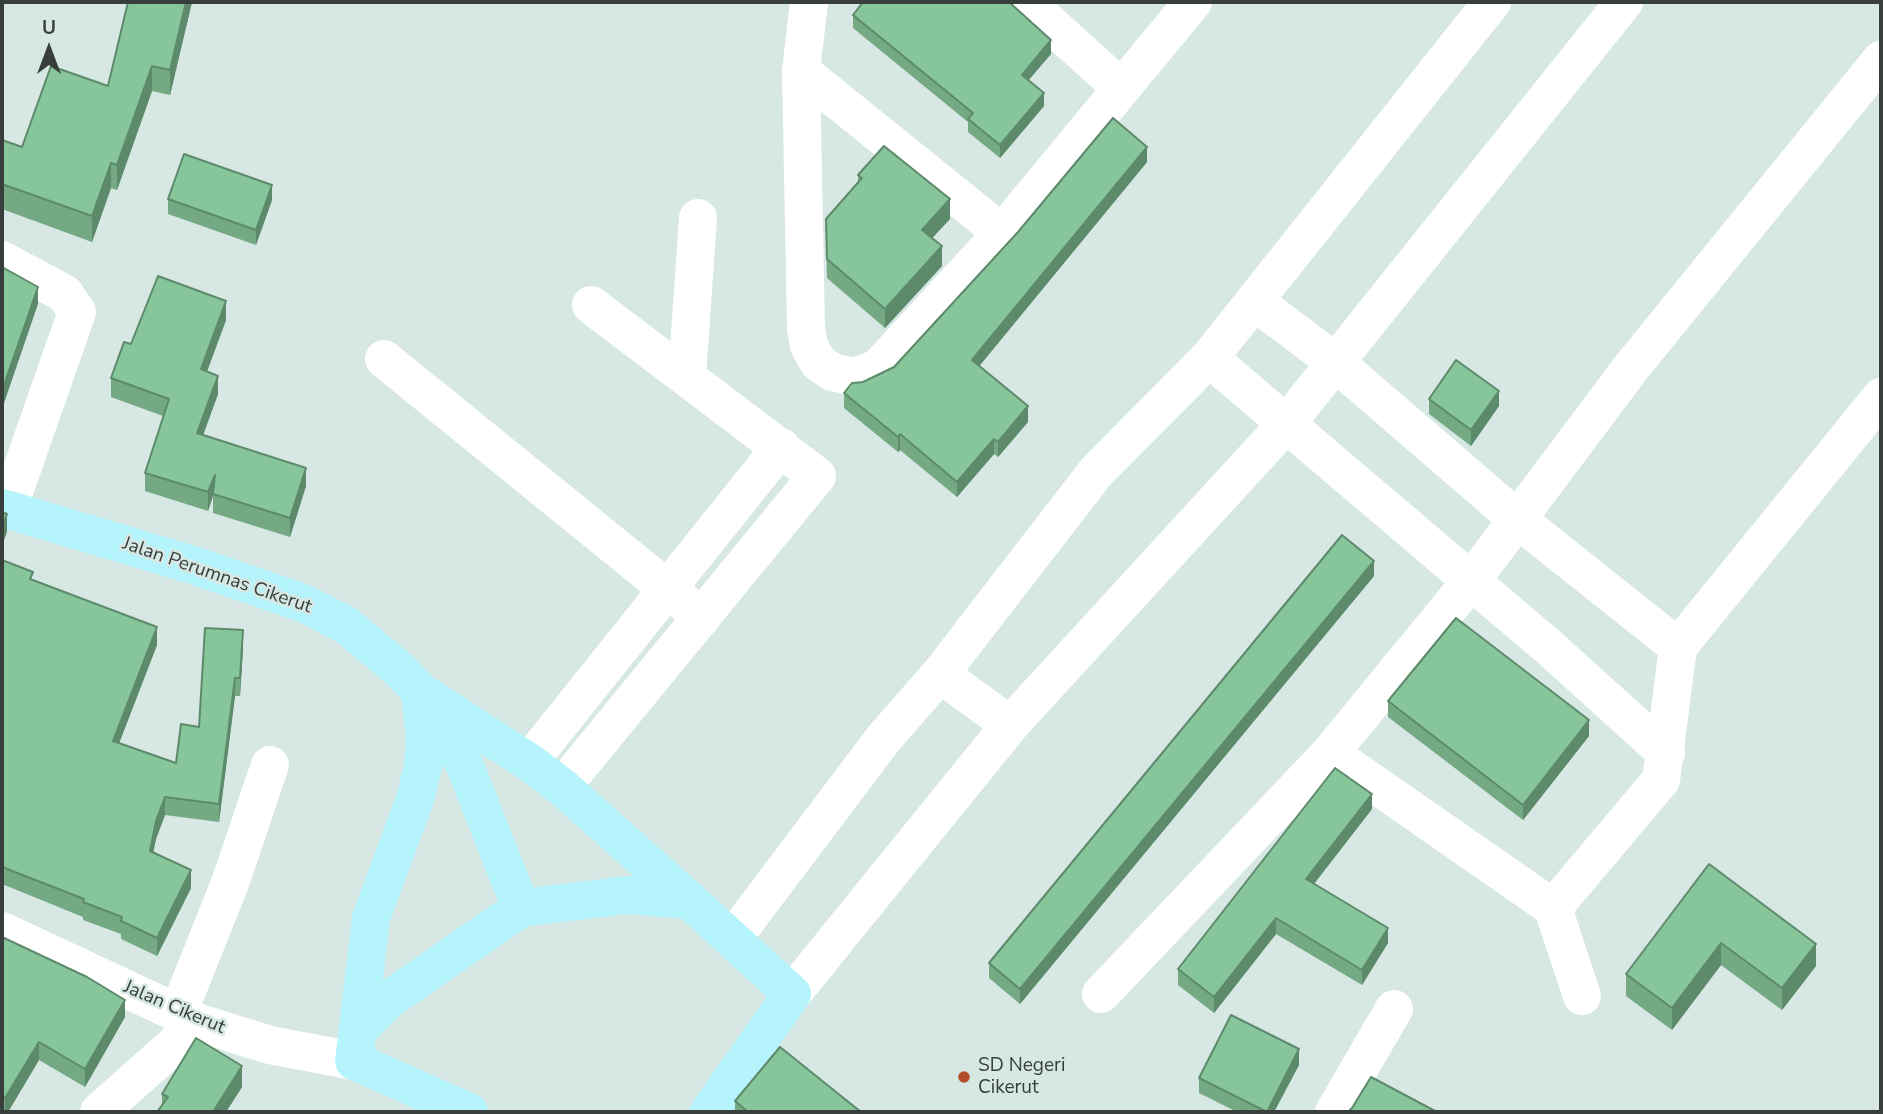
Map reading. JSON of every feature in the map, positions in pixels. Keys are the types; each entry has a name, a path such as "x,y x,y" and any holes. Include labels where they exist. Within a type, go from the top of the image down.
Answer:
{"street":[{"path":"809,2 801,71 806,329 809,346 818,362 844,376 867,374 878,368 1002,233 1193,2"},
{"path":"1026,2 1121,88"},
{"path":"733,938 884,738 940,674 1096,472 1209,358 1492,2"},
{"path":"709,1112 792,994 1010,725 1287,423 1624,2"},
{"path":"1101,994 1330,752 1471,581 1630,369 1881,60"},
{"path":"801,71 1002,233"},
{"path":"687,377 698,218"},
{"path":"2,260 65,294 77,312 5,509"},
{"path":"1254,301 1335,362 1517,519 1678,647"},
{"path":"562,787 817,476 592,304"},
{"path":"1209,358 1471,581 1666,753"},
{"path":"384,359 702,617"},
{"path":"1553,908 1661,780 1678,647 1881,397"},
{"path":"529,762 669,591 781,447"},
{"name":"Jalan Perumnas Cikerut","path":"5,509 193,565 303,603 346,625 401,671 420,691 465,766 521,908"},
{"path":"940,674 1010,725"},
{"path":"420,691 529,762 562,787 733,938 792,994"},
{"path":"356,1045 371,918 415,799 423,766 425,740 420,691"},
{"path":"1330,752 1553,908 1582,996"},
{"path":"99,1112 189,1017 270,765"},
{"path":"356,1045 387,1000 521,908 627,895 689,900"},
{"name":"Jalan Cikerut","path":"2,931 189,1017 270,1045 356,1045"},
{"path":"1334,1112 1394,1009"},
{"path":"356,1045 470,1112"}],"building":[{"path":"128,2 186,2 170,70 152,66 117,165 111,163 92,216 2,184 2,140 22,147 51,66 108,86"},
{"path":"863,2 1009,2 1051,40 1022,75 1044,93 1000,145 968,119 973,113 853,15"},
{"path":"1113,118 1147,147 972,360 1028,406 998,442 994,439 957,482 900,434 898,437 844,393 852,383 863,382 894,367 1018,232"},
{"path":"884,146 950,199 922,230 942,246 885,309 827,259 826,219 862,178 858,175"},
{"path":"184,154 272,185 256,230 168,199"},
{"path":"2,267 38,287 2,391"},
{"path":"158,276 226,301 201,369 218,376 197,433 306,468 290,518 213,494 215,475 208,492 145,473 169,399 111,378 124,342 131,344"},
{"path":"1456,360 1499,391 1471,430 1429,399"},
{"path":"2,512 7,514 2,528"},
{"path":"1342,535 1374,561 1020,989 989,963"},
{"path":"2,560 33,572 30,579 157,627 113,741 176,763 181,724 199,727 205,628 243,630 240,678 235,678 219,804 165,797 156,821 150,851 191,870 157,938 121,921 122,917 83,902 84,899 2,867"},
{"path":"1456,618 1589,720 1523,805 1388,701"},
{"path":"1335,768 1372,794 1306,879 1388,928 1362,970 1276,918 1214,997 1178,969"},
{"path":"1709,864 1816,944 1782,988 1721,943 1672,1008 1626,974"},
{"path":"2,937 87,977 125,1000 85,1069 39,1042 5,1098 2,1096"},
{"path":"1231,1015 1299,1049 1267,1112 1199,1078"},
{"path":"196,1038 242,1066 213,1112 157,1112 168,1097 162,1094"},
{"path":"780,1047 861,1112 748,1112 735,1101"},
{"path":"1371,1077 1435,1111 1348,1112"}],"place":[{"name":"SD Negeri Cikerut","path":"964,1077"}]}
